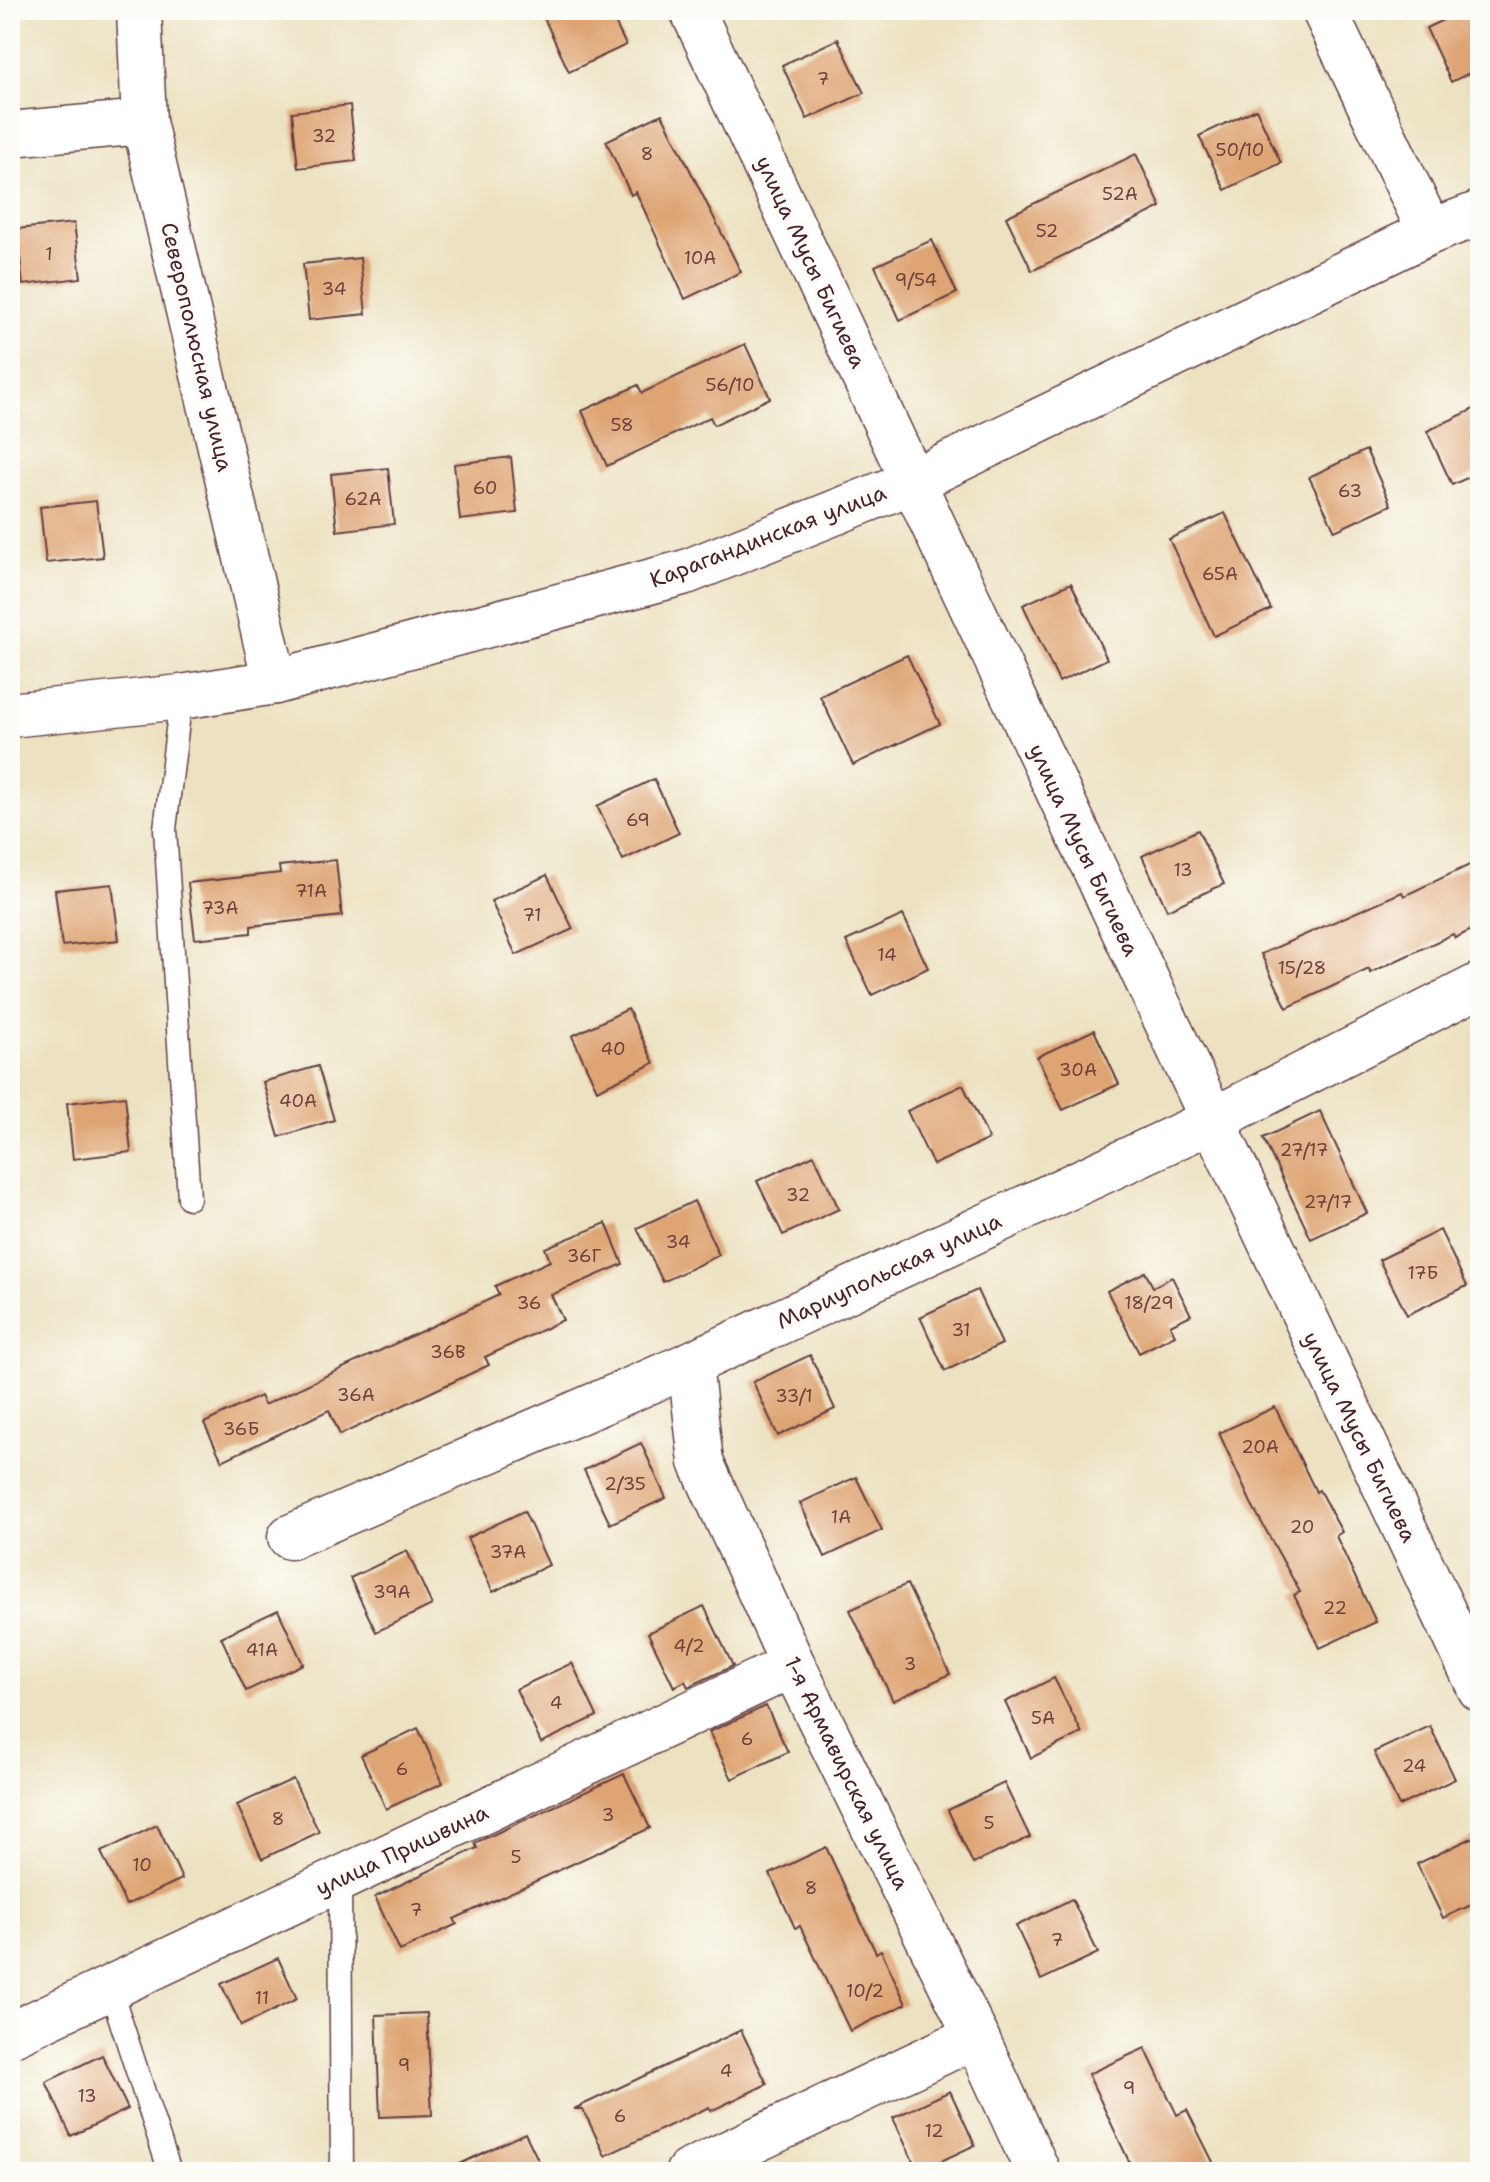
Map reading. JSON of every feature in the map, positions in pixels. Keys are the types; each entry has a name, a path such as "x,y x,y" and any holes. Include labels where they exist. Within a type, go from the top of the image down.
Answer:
{"street":[{"name":"Северополюсная улица","path":"139,10 144,122 275,682"},
{"name":"улица Мусы Бигиева","path":"692,10 914,481 1209,1122 1480,1689"},
{"path":"1324,10 1430,232"},
{"path":"10,134 144,122"},
{"name":"Карагандинская улица","path":"10,715 181,697 275,682 686,572 914,481 1430,232 1480,213"},
{"name":"Мариупольская улица","path":"290,1537 690,1364 1209,1122 1480,985"},
{"name":"1-я Армавирская улица","path":"690,1364 701,1462 793,1665 976,2036 1038,2172"},
{"name":"улица Пришвина","path":"10,2035 793,1665"},
{"path":"688,2172 976,2036"}],"lane":[{"path":"181,697 165,829 189,1198"},
{"path":"340,1879 342,2172"},
{"path":"110,1988 170,2172"}],"building":[{"path":"560,10 609,10 626,45 569,72 544,18"},
{"path":"1464,10 1480,10 1480,68 1451,82 1426,28"},
{"path":"838,39 864,93 807,119 782,65"},
{"path":"350,105 356,161 298,168 292,112"},
{"path":"1256,109 1281,163 1225,190 1199,136"},
{"path":"662,114 741,272 685,299 636,192 631,195 606,141"},
{"path":"1136,154 1161,207 1032,271 1006,217"},
{"path":"74,223 81,278 23,285 17,229"},
{"path":"932,240 957,293 900,320 875,266"},
{"path":"360,258 366,314 309,320 303,264"},
{"path":"745,344 770,398 714,425 710,417 607,466 582,411 638,385 642,393"},
{"path":"1480,406 1480,472 1452,485 1427,431"},
{"path":"1366,450 1391,505 1335,531 1309,477"},
{"path":"511,457 517,513 460,520 454,464"},
{"path":"388,468 394,524 337,531 331,474"},
{"path":"96,501 103,557 46,563 40,507"},
{"path":"1225,513 1271,609 1214,636 1169,539"},
{"path":"1071,583 1107,659 1059,682 1023,605"},
{"path":"907,655 940,724 853,765 820,696"},
{"path":"654,779 679,833 623,860 597,806"},
{"path":"1198,830 1224,884 1167,910 1142,856"},
{"path":"336,860 342,916 251,926 251,933 195,939 188,883 280,873 279,866"},
{"path":"1480,860 1480,926 1455,938 1453,934 1370,973 1369,969 1287,1008 1261,954 1402,892 1404,896"},
{"path":"547,875 573,929 516,955 491,901"},
{"path":"112,884 119,940 62,946 55,890"},
{"path":"903,915 928,968 872,995 846,941"},
{"path":"628,1009 654,1063 597,1090 572,1036"},
{"path":"1094,1030 1119,1084 1063,1110 1037,1057"},
{"path":"318,1066 334,1120 279,1137 263,1082"},
{"path":"963,1085 989,1139 933,1165 907,1111"},
{"path":"125,1096 131,1152 73,1159 67,1103"},
{"path":"1320,1111 1367,1213 1311,1239 1263,1138"},
{"path":"814,1155 839,1209 783,1235 757,1181"},
{"path":"694,1201 719,1255 663,1282 637,1228"},
{"path":"606,1223 623,1264 551,1295 563,1320 485,1357 489,1365 340,1435 329,1410 222,1461 204,1423 260,1396 264,1405 499,1295 495,1286 550,1261 545,1248"},
{"path":"1440,1230 1467,1286 1407,1315 1379,1260"},
{"path":"1145,1272 1153,1287 1172,1277 1191,1315 1170,1325 1175,1335 1139,1353 1107,1291"},
{"path":"977,1290 1002,1344 945,1371 920,1317"},
{"path":"810,1355 835,1409 778,1436 753,1382"},
{"path":"1275,1407 1316,1492 1319,1490 1342,1532 1336,1536 1376,1622 1320,1648 1294,1595 1300,1592 1251,1503 1219,1433"},
{"path":"641,1443 666,1498 610,1524 584,1470"},
{"path":"856,1477 882,1530 825,1557 800,1503"},
{"path":"524,1511 549,1565 493,1592 467,1538"},
{"path":"407,1551 432,1605 376,1632 350,1578"},
{"path":"907,1584 950,1674 893,1701 850,1610"},
{"path":"704,1606 733,1666 688,1687 685,1681 674,1687 648,1633"},
{"path":"278,1610 303,1664 246,1691 221,1637"},
{"path":"572,1663 597,1716 541,1743 516,1689"},
{"path":"1054,1678 1082,1733 1031,1758 1005,1702"},
{"path":"766,1706 788,1752 732,1779 709,1732"},
{"path":"1430,1726 1455,1779 1399,1806 1374,1752"},
{"path":"418,1728 443,1783 386,1809 361,1755"},
{"path":"624,1774 650,1828 454,1919 457,1924 400,1951 375,1897 477,1848 475,1843"},
{"path":"293,1779 319,1832 262,1859 237,1805"},
{"path":"1004,1783 1030,1837 973,1864 948,1810"},
{"path":"157,1825 182,1879 126,1905 101,1852"},
{"path":"1480,1834 1480,1901 1443,1918 1417,1864"},
{"path":"826,1847 876,1953 881,1950 906,2004 850,2031 800,1926 795,1928 770,1874"},
{"path":"1072,1899 1098,1953 1041,1980 1016,1926"},
{"path":"278,1958 297,1999 241,2026 221,1984"},
{"path":"427,2013 432,2115 380,2117 376,2015"},
{"path":"741,2030 767,2084 711,2111 709,2107 605,2156 583,2109 574,2109"},
{"path":"1145,2048 1177,2115 1187,2110 1218,2172 1134,2172 1088,2074"},
{"path":"102,2055 128,2109 71,2136 46,2082"},
{"path":"950,2091 975,2145 918,2172 893,2118"},
{"path":"525,2133 544,2172 443,2172"}]}
